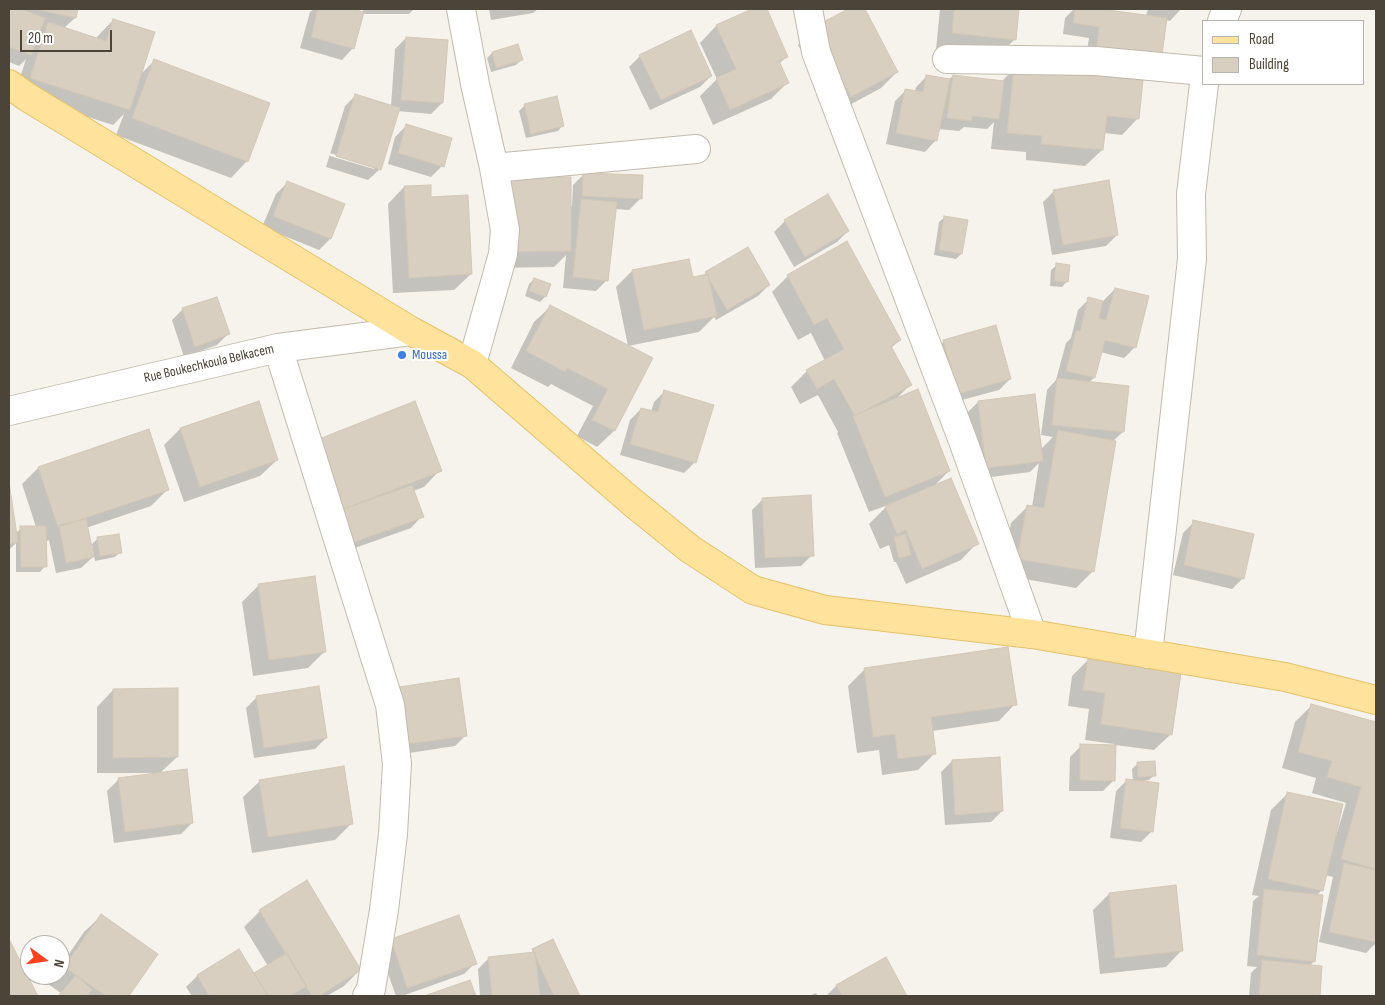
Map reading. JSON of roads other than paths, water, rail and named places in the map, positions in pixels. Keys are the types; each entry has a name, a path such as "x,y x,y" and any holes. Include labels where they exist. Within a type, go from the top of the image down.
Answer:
{"main road":[{"path":"9,84 26,97 411,330 472,364 632,502 690,548 753,590 825,610 1032,634 1285,677 1376,700"}],"street":[{"path":"461,9 505,230 503,254 472,364"},
{"path":"808,9 816,52 963,441 1032,634"},
{"path":"947,59 1096,61 1202,71"},
{"path":"1148,654 1192,259 1191,194 1204,85"},
{"path":"494,168 696,148"},
{"name":"Rue Boukechkoula Belkacem","path":"9,411 278,348 411,330"},
{"path":"278,348 390,705 397,764 393,834 372,994"}],"place":[{"name":"Moussa","path":"402,355"}]}
